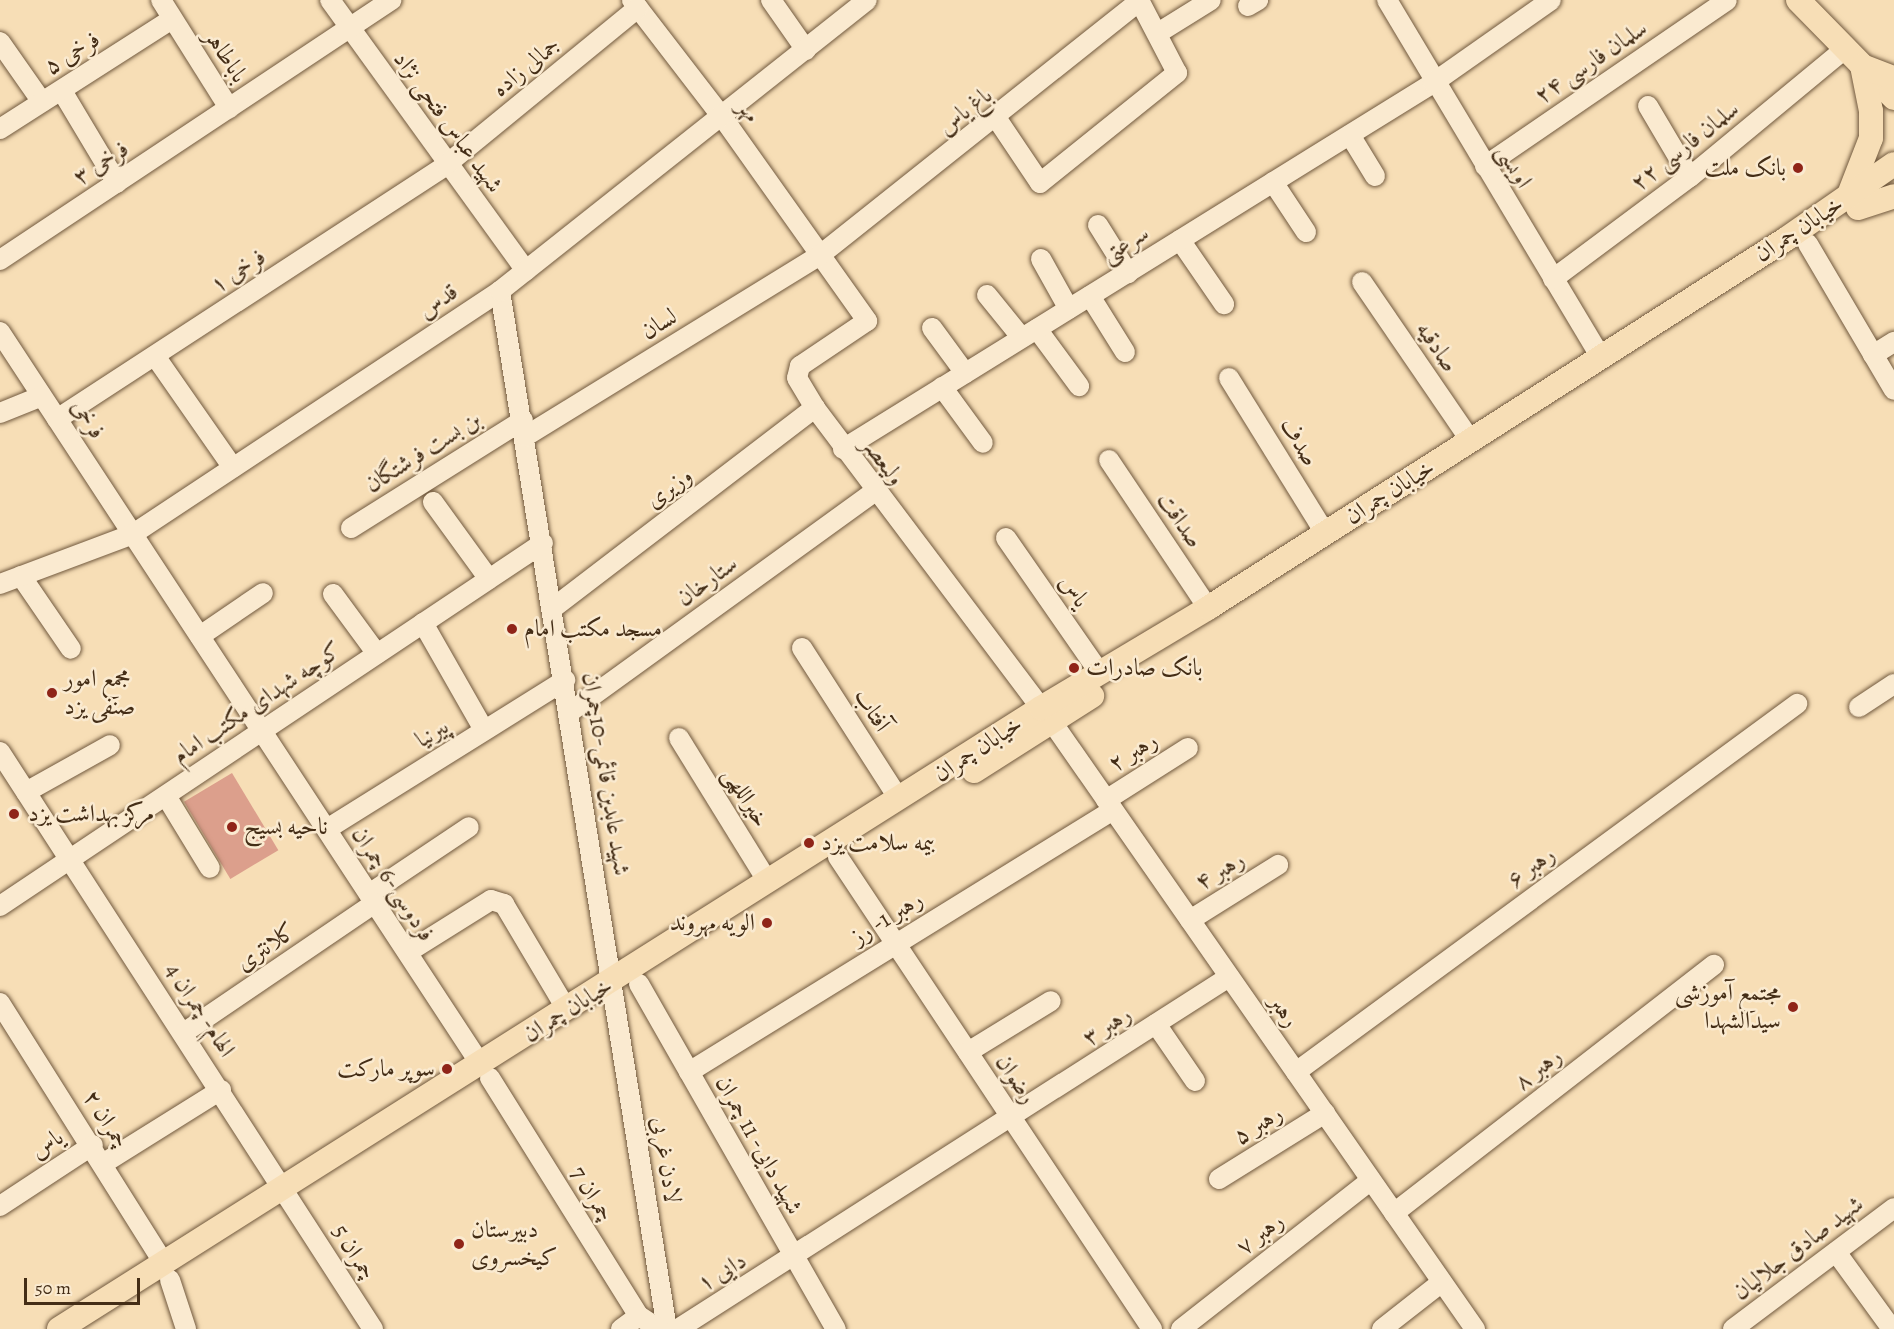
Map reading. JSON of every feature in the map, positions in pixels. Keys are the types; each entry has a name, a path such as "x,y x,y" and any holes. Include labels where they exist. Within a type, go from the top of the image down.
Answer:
{"main road":[{"path":"1798,0 1894,98"},
{"path":"1854,58 1894,78"},
{"path":"1854,58 1871,111 1871,138 1852,204 1894,196"},
{"name":"خیابان چمران","path":"89,1329 167,1273 613,990 768,882 899,799 1046,715 1808,244 1894,164"},
{"name":"خیابان چمران","path":"486,1071 567,1010 613,990 639,984 838,857 1046,715 1100,673 1208,608 1600,356 1852,204 1894,185"},
{"name":"خیابان چمران","path":"59,1329 167,1273"}],"street":[{"name":"باباطاهر","path":"161,0 230,108"},
{"name":"شهید عباس فتحی نژاد","path":"330,0 446,165 526,271"},
{"name":"فرخی ۳","path":"0,260 350,30 391,0"},
{"path":"771,0 806,50"},
{"name":"قدس","path":"0,584 133,534 500,291 723,118 867,0"},
{"path":"1160,38 1211,0"},
{"name":"اویسی","path":"1387,0 1433,83 1600,356"},
{"name":"سرعتی","path":"843,449 1433,83 1551,0"},
{"name":"سلمان فارسی ۲۴","path":"1485,166 1727,0"},
{"path":"997,119 1040,183 1177,73 1140,1"},
{"name":"باغ یاس","path":"819,256 997,119 1140,1"},
{"name":"مهر","path":"635,4 723,118 819,256"},
{"name":"جمالی زاده","path":"446,165 635,4"},
{"name":"فرخی ۵","path":"0,129 172,19"},
{"path":"0,42 42,102"},
{"name":"سلمان فارسی ۲۲","path":"1553,279 1854,58"},
{"path":"62,91 117,183"},
{"path":"1648,106 1690,177"},
{"path":"1350,135 1375,176"},
{"name":"فرخی ۱","path":"57,419 446,165"},
{"path":"1273,182 1306,232"},
{"path":"1098,225 1128,273"},
{"path":"1180,240 1224,304"},
{"path":"1808,244 1894,390"},
{"name":"ولیعصر","path":"819,256 867,321 800,366 797,378 815,408 874,492 1046,715"},
{"name":"لسان","path":"524,428 819,256"},
{"path":"1041,259 1069,309"},
{"name":"صادقیه","path":"1362,282 1471,441"},
{"name":"شهید عابدین قائمی-10چمران","path":"500,291 543,543 613,990"},
{"path":"987,295 1029,334 1079,386"},
{"path":"1090,296 1125,352"},
{"path":"932,328 965,373"},
{"name":"فرخی","path":"0,332 200,636"},
{"path":"1873,355 1894,342"},
{"path":"154,356 233,468"},
{"name":"صدف","path":"1229,378 1325,533"},
{"path":"942,387 983,444"},
{"path":"0,413 42,396"},
{"name":"وزیری","path":"553,608 815,408"},
{"name":"بن بست فرشتگان","path":"351,528 524,428"},
{"name":"صداقت","path":"1109,460 1208,608"},
{"name":"ستارخان","path":"570,712 874,492"},
{"path":"433,502 489,579"},
{"name":"یاس","path":"1006,538 1100,673"},
{"name":"کوچه شهدای مکتب امام","path":"0,906 543,543"},
{"path":"21,576 71,649"},
{"path":"200,636 263,593"},
{"path":"333,594 377,654"},
{"path":"423,623 484,730"},
{"name":"فردوسی-6 چمران","path":"200,636 486,1071"},
{"name":"آفتاب","path":"802,648 899,799"},
{"name":"پیرنیا","path":"327,829 565,680"},
{"path":"1859,707 1894,684"},
{"name":"رهبر ۶","path":"1296,1072 1797,704"},
{"name":"رهبر","path":"1046,715 1475,1329"},
{"name":"خیراللهی","path":"679,738 768,882"},
{"path":"26,792 110,745"},
{"name":"رهبر ۲","path":"1110,805 1188,748"},
{"name":"الهام- چمران 4","path":"0,752 185,1032 289,1196"},
{"path":"166,796 210,868"},
{"name":"رهبر 1- رز","path":"689,1072 1110,805"},
{"name":"کلانتری","path":"185,1032 469,827"},
{"name":"رضوان","path":"838,857 1152,1329"},
{"name":"رهبر ۴","path":"1190,920 1278,865"},
{"path":"408,952 491,900 504,904 567,1010"},
{"name":"رهبر ۸","path":"1394,1213 1714,965"},
{"name":"رهبر ۳","path":"793,1258 1229,977"},
{"name":"شهید دایی- 11 چمران","path":"639,984 793,1258 836,1329"},
{"name":"لادن غربی","path":"613,990 667,1329"},
{"path":"968,1052 1051,1001"},
{"name":"چمران ۲","path":"0,1003 93,1145 167,1273 186,1329"},
{"path":"1156,1024 1195,1081"},
{"name":"چمران 7","path":"486,1071 639,1316 659,1329"},
{"path":"104,1163 221,1090"},
{"name":"رهبر ۵","path":"1219,1179 1325,1113"},
{"name":"یاس","path":"0,1206 93,1145"},
{"name":"رهبر ۷","path":"1181,1329 1371,1180"},
{"name":"چمران 5","path":"289,1196 373,1329"},
{"name":"شهید صادق جلالیان","path":"1733,1329 1894,1208"},
{"path":"1836,1252 1892,1329"},
{"name":"دایی ۱","path":"678,1329 793,1258"},
{"path":"1382,1329 1442,1282"},
{"path":"621,1329 639,1316"}],"building":[{"name":"ناحیه بسیج","path":"232,773 278,850 230,879 184,802"}],"place":[{"name":"بانک ملت","path":"1798,168"},
{"name":"مسجد مکتب امام","path":"512,629"},
{"name":"بانک صادرات","path":"1074,668"},
{"name":"مجمع امور صنفی یزد","path":"52,693"},
{"name":"مرکز بهداشت یزد","path":"14,814"},
{"name":"ناحیه بسیج","path":"232,827"},
{"name":"بيمه سلامت يزد","path":"809,843"},
{"name":"الویه مهروند","path":"767,923"},
{"name":"مجتمع آموزشی سیدالشهدا","path":"1793,1007"},
{"name":"سوپر مارکت","path":"447,1069"},
{"name":"دبیرستان کیخسروی","path":"459,1244"}]}
